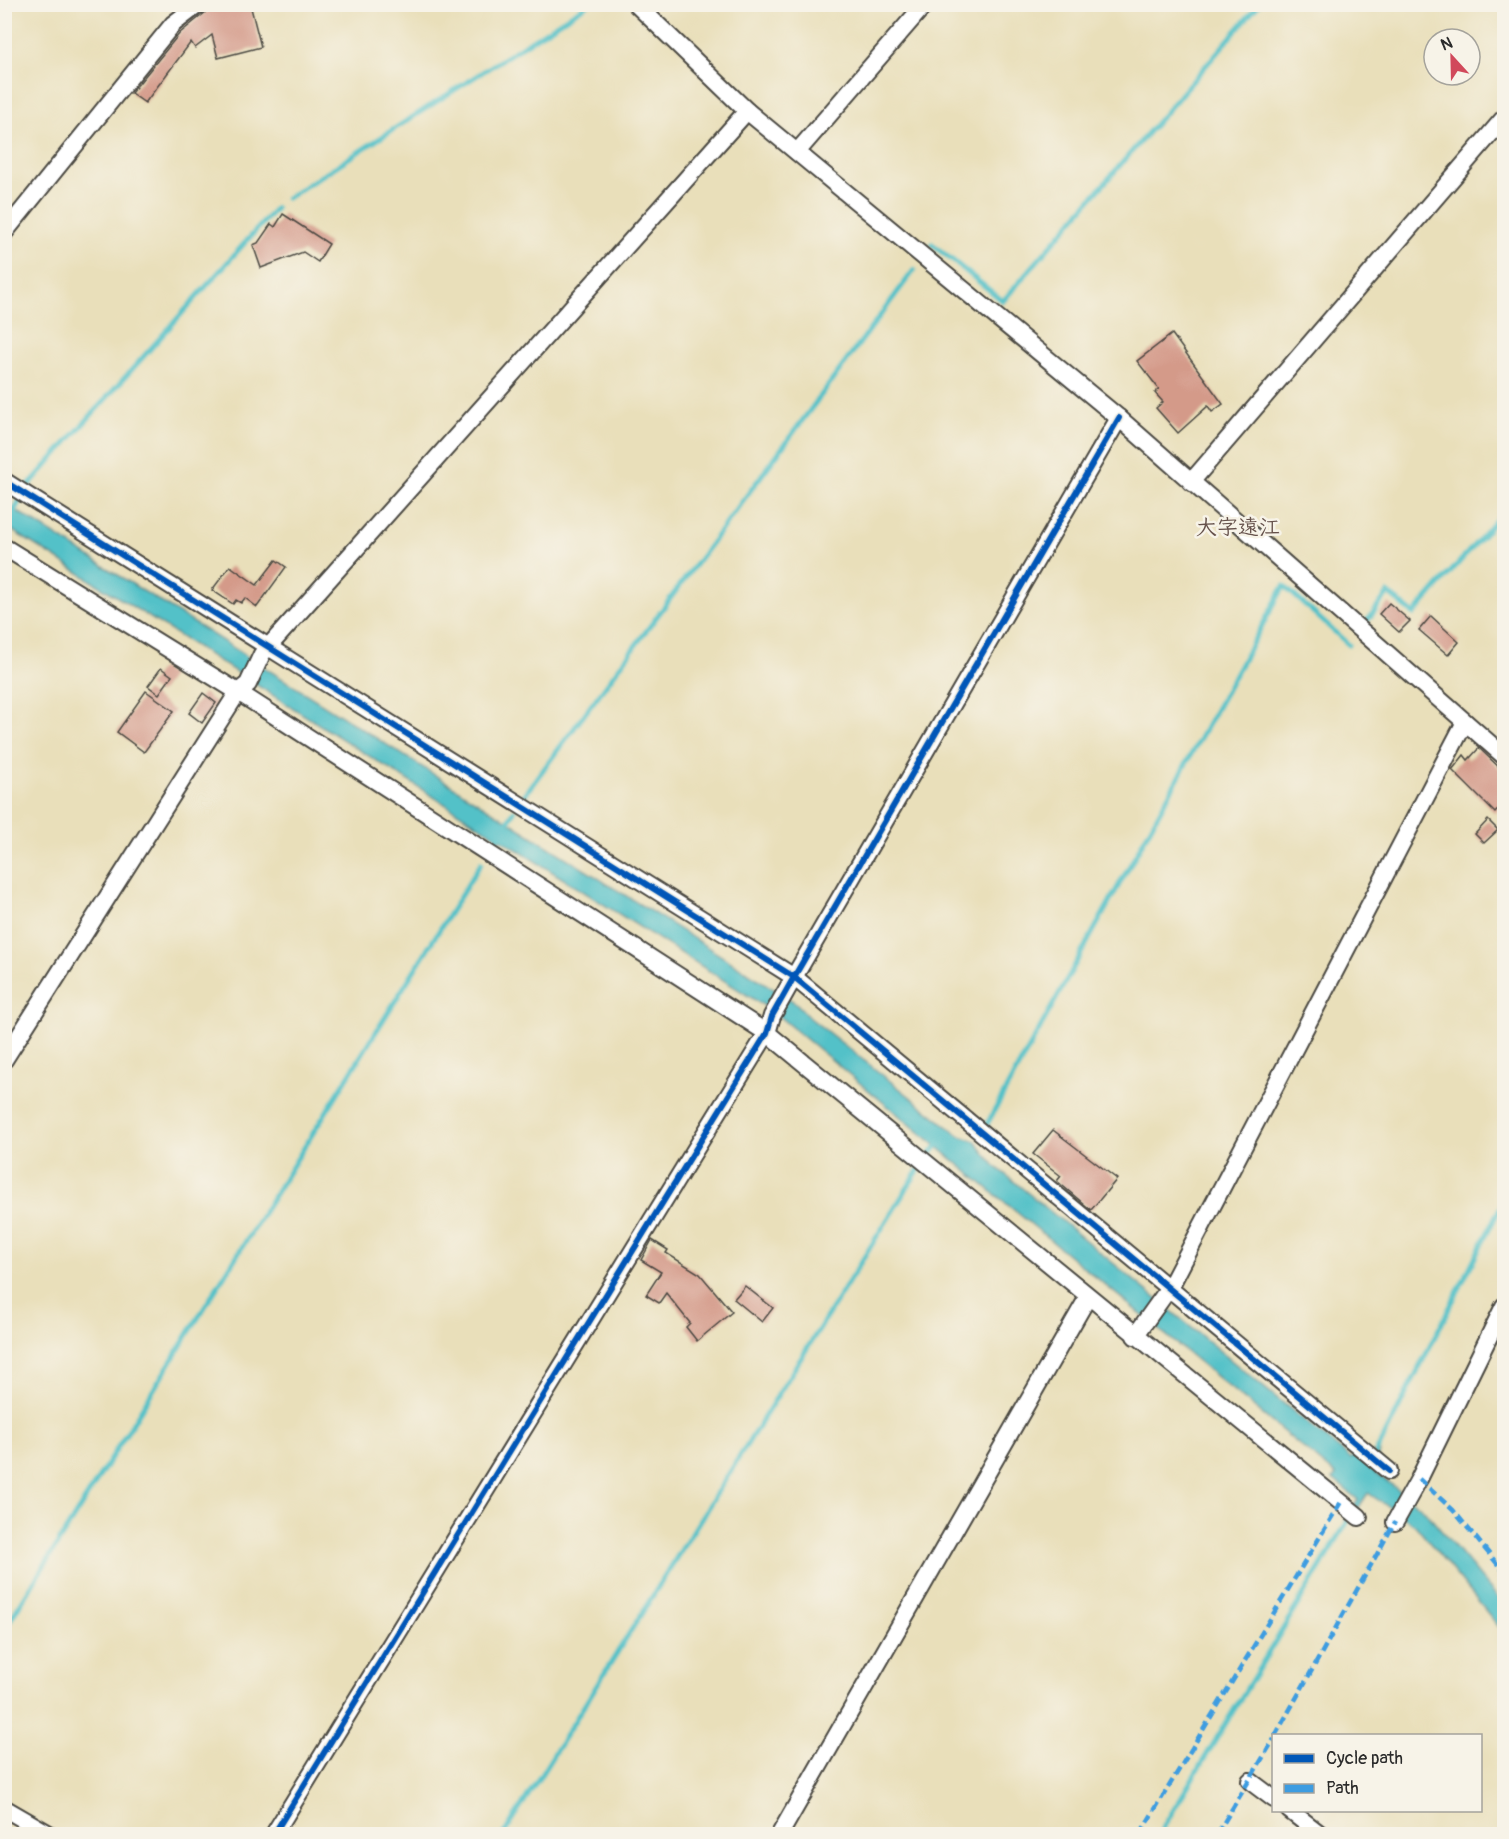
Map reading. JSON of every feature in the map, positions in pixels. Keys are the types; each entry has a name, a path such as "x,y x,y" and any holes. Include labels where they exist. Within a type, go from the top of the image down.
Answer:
{"street":[{"path":"4,233 173,24 199,4"},
{"path":"636,4 747,111 1119,418 1504,756"},
{"path":"797,152 925,4"},
{"path":"4,1060 266,650 747,111"},
{"path":"1191,482 1504,118"},
{"path":"274,1834 766,1033 772,1016 1119,418"},
{"path":"4,481 266,650 792,982 1166,1292 1379,1462"},
{"path":"4,548 243,688 766,1033 1088,1297 1138,1331 1353,1513"},
{"path":"1138,1331 1166,1292 1465,722"},
{"path":"780,1834 1088,1297"},
{"path":"1395,1522 1504,1306"},
{"path":"1250,1781 1272,1798"},
{"path":"4,1808 49,1834"},
{"path":"1292,1812 1320,1834"}],"water":[{"path":"4,503 796,1003 810,1018 960,1136 975,1141 994,1165 1351,1459 1354,1455 1365,1464 1376,1450 1380,1453 1370,1468 1423,1509 1504,1605 1504,1633 1415,1525 1368,1493 1349,1522 1345,1520 1358,1500 1333,1479 1336,1475 771,1010 5,526"}],"building":[{"path":"216,4 250,4 261,47 218,58 212,35 195,48 191,42 145,103 131,93 180,33"},
{"path":"283,214 329,244 318,262 303,252 261,268 253,245 258,243 271,224 275,227"},
{"path":"1172,334 1223,404 1212,412 1208,406 1178,433 1156,408 1163,402 1155,393 1159,389 1137,361"},
{"path":"276,560 286,567 257,607 245,598 241,603 236,600 233,604 212,590 230,566 257,585"},
{"path":"1389,603 1410,621 1399,632 1379,614"},
{"path":"1431,616 1459,642 1448,655 1419,630"},
{"path":"161,668 172,676 159,694 148,686"},
{"path":"146,691 174,711 144,752 117,732"},
{"path":"203,693 216,703 202,723 189,713"},
{"path":"1479,748 1504,772 1504,803 1495,813 1452,770 1464,755 1468,760"},
{"path":"1488,820 1498,830 1484,843 1475,834"},
{"path":"1053,1130 1117,1179 1091,1210 1057,1181 1061,1176 1033,1154"},
{"path":"652,1240 668,1250 666,1253 700,1274 732,1312 697,1341 686,1327 690,1323 666,1293 659,1303 646,1295 661,1272 641,1260"},
{"path":"745,1286 773,1308 762,1322 734,1299"}],"waterway":[{"path":"287,198 588,4"},
{"path":"932,244 1003,301 1259,4"},
{"path":"28,486 276,208"},
{"path":"523,797 914,270"},
{"path":"12,515 20,500"},
{"path":"1367,621 1388,593 1414,614 1504,511"},
{"path":"986,1126 1284,586 1349,645"},
{"path":"506,825 514,811"},
{"path":"494,844 501,833"},
{"path":"4,1630 481,863"},
{"path":"928,1157 940,1142"},
{"path":"504,1834 919,1169"},
{"path":"1375,1455 1504,1200"},
{"path":"1159,1834 1351,1516"}],"marked path":[{"path":"1419,1479 1453,1510 1504,1572"},
{"path":"1140,1834 1341,1502"},
{"path":"1276,1734 1395,1522"},
{"path":"1217,1834 1272,1742"}],"cycle path":[{"path":"274,1834 767,1033 772,1016 794,977 1119,418"},
{"path":"4,481 794,977 1389,1471"}],"district":[{"name":"大字遠江","path":"1238,527"}]}
